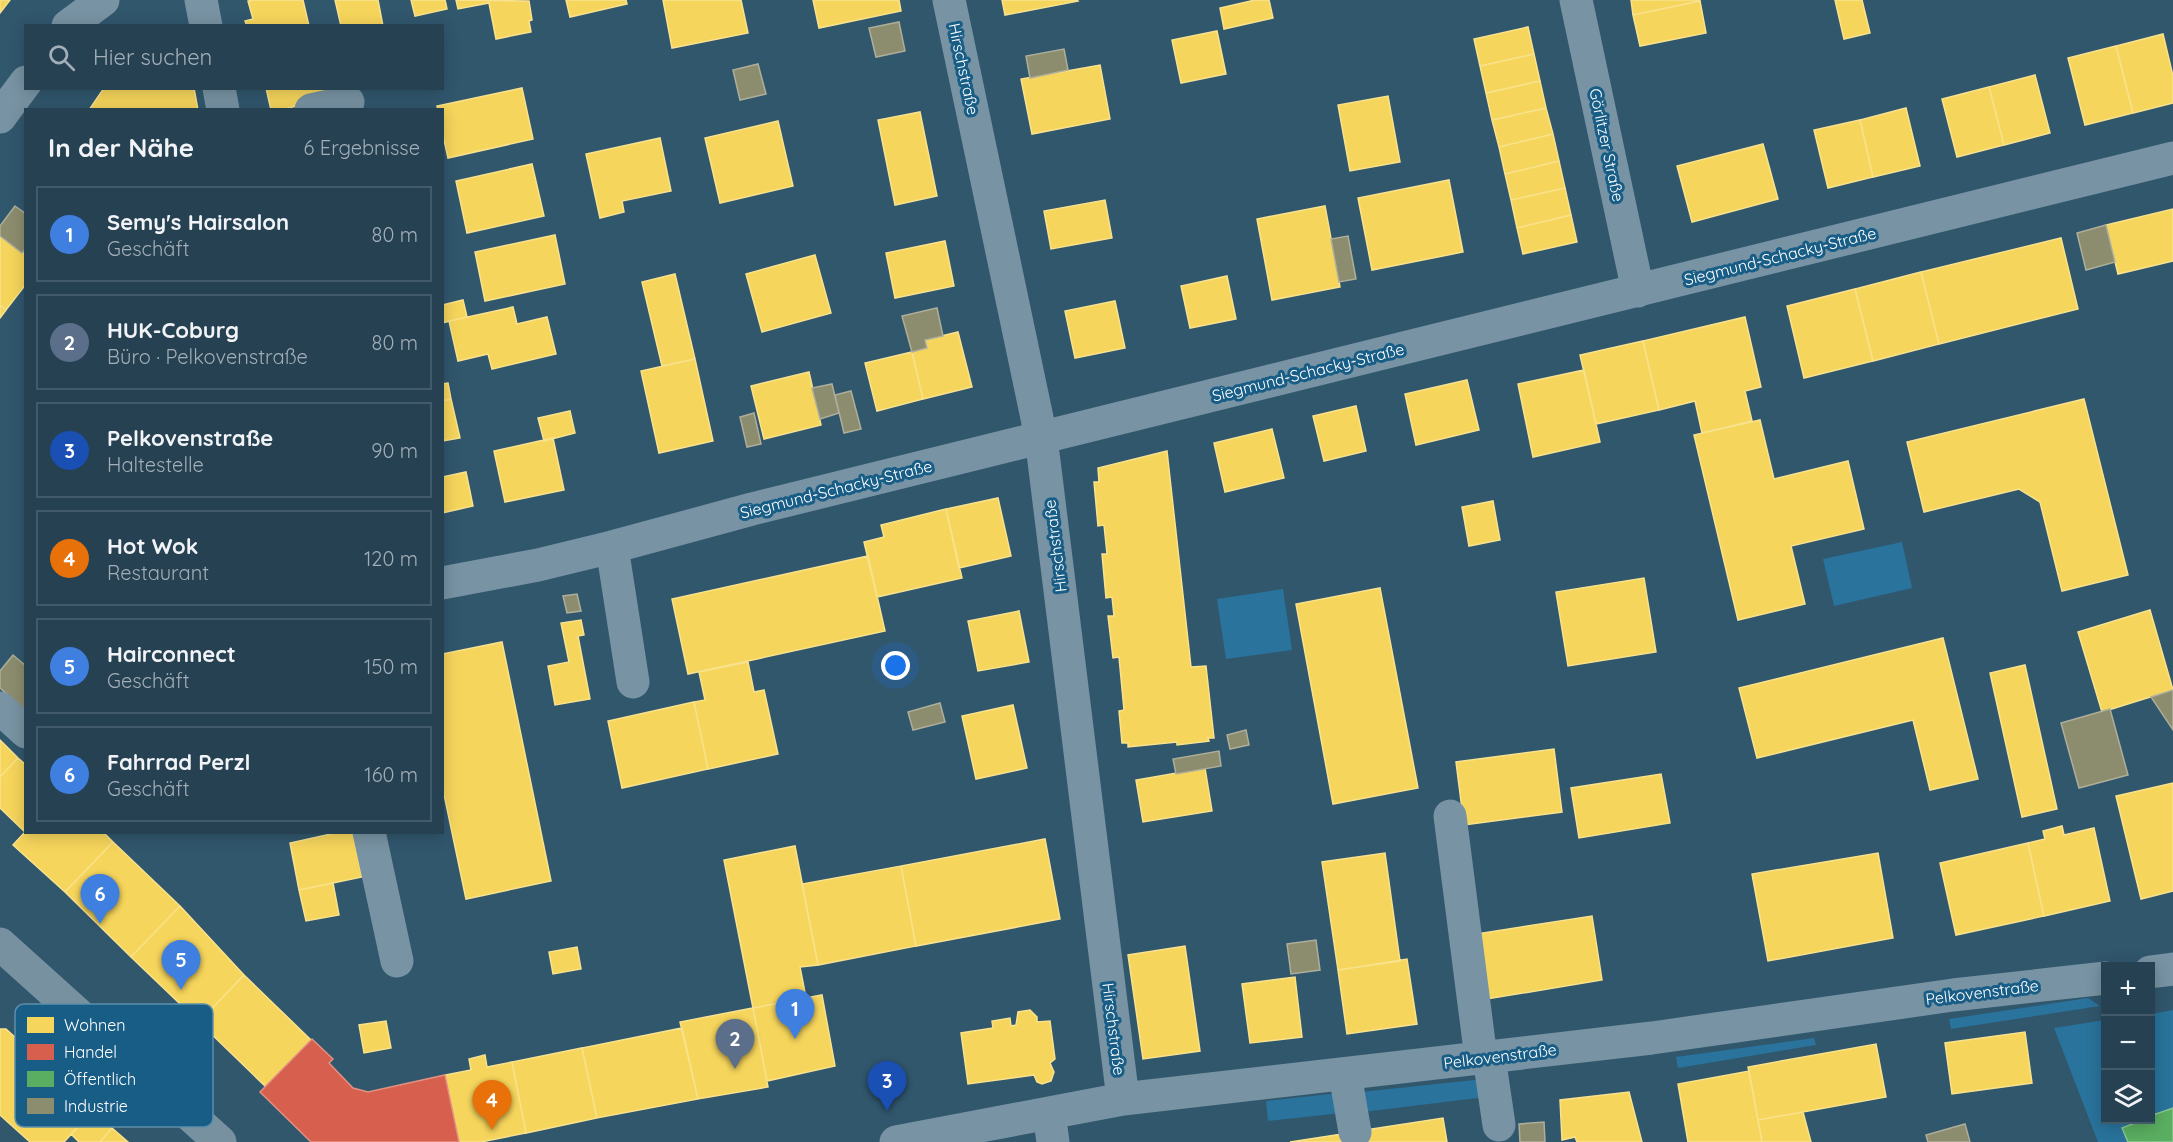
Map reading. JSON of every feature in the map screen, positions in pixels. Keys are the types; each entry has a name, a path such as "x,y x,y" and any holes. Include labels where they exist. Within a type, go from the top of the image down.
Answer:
{"main road":[{"path":"4,947 67,1004"},
{"path":"203,1127 220,1142"}],"street":[{"path":"71,24 104,0"},
{"path":"201,0 206,24"},
{"name":"Hirschstraße","path":"949,0 1041,437 1123,1099"},
{"name":"Görlitzer Straße","path":"1576,0 1638,291"},
{"path":"0,117 24,85"},
{"path":"219,90 223,108"},
{"path":"320,108 348,102"},
{"name":"Siegmund-Schacky-Straße","path":"444,583 612,548 752,509 2173,158"},
{"path":"612,548 633,682"},
{"path":"0,708 24,730"},
{"path":"1450,816 1485,1058 1498,1125"},
{"path":"369,834 398,961"},
{"path":"2155,971 2173,969"},
{"name":"Pelkovenstraße","path":"896,1142 1051,1127 1123,1099 1485,1058 1739,1026 1953,995 2101,979"},
{"path":"1346,1074 1354,1132"}],"shaded area":[{"path":"1902,542 1912,588 1834,606 1823,559"},
{"path":"1283,589 1292,650 1226,659 1217,599"},
{"path":"2088,998 2100,1006 1951,1029 1949,1019"},
{"path":"2173,1010 2173,1142 2098,1142 2054,1028 2101,1021 2101,1124 2155,1124 2155,1013"},
{"path":"1814,1038 1816,1045 1678,1068 1676,1057"},
{"path":"1484,1079 1486,1097 1363,1112 1361,1092"},
{"path":"1340,1093 1342,1113 1268,1121 1266,1101"}],"building: Wohnen":[{"path":"0,0 10,0 0,13"},
{"path":"303,0 309,24 246,24 245,21 253,19 248,1"},
{"path":"335,0 378,0 383,24 341,24"},
{"path":"411,0 445,0 447,9 415,16"},
{"path":"456,0 529,1 531,32 496,39 489,3 458,9"},
{"path":"566,0 626,0 627,4 570,17"},
{"path":"663,0 741,0 748,33 672,48"},
{"path":"813,0 899,0 901,11 819,28"},
{"path":"1002,0 1077,0 1078,1 1005,15"},
{"path":"1255,0 1269,0 1273,18 1224,29 1220,8"},
{"path":"1631,0 1699,0 1700,1 1633,15"},
{"path":"1835,0 1862,0 1870,33 1844,39"},
{"path":"1700,1 1706,33 1640,46 1633,15"},
{"path":"1528,27 1534,54 1480,66 1474,39"},
{"path":"1217,31 1226,74 1181,83 1172,40"},
{"path":"2163,34 2173,76 2173,103 2133,113 2116,46"},
{"path":"2116,46 2133,113 2085,125 2068,58"},
{"path":"1534,54 1540,81 1486,93 1480,66"},
{"path":"1100,65 1110,119 1032,134 1021,79"},
{"path":"2035,75 2050,133 2004,145 1989,87"},
{"path":"1540,81 1546,108 1492,120 1486,93"},
{"path":"1989,87 2004,145 1957,157 1942,99"},
{"path":"522,88 533,139 448,158 444,140 444,108 437,106"},
{"path":"103,90 194,90 198,108 90,108"},
{"path":"266,90 326,90 328,98 289,108 271,108"},
{"path":"1388,96 1400,162 1350,171 1338,105"},
{"path":"1546,108 1553,134 1499,147 1492,120"},
{"path":"1906,108 1920,166 1873,177 1860,120"},
{"path":"920,112 937,196 895,205 878,120"},
{"path":"1860,120 1873,177 1828,188 1814,130"},
{"path":"778,121 793,186 720,203 705,138"},
{"path":"1553,134 1559,161 1505,174 1499,147"},
{"path":"660,138 671,191 622,201 624,212 600,218 586,154"},
{"path":"1763,144 1778,199 1692,222 1677,166"},
{"path":"1559,161 1565,188 1511,200 1505,174"},
{"path":"532,164 544,216 467,233 456,181"},
{"path":"1449,180 1463,252 1372,270 1358,198"},
{"path":"1565,188 1571,215 1517,228 1511,200"},
{"path":"1105,200 1112,238 1051,249 1044,211"},
{"path":"1325,206 1340,287 1272,300 1257,219"},
{"path":"2173,209 2173,261 2118,274 2106,225"},
{"path":"1571,215 1577,242 1523,254 1517,228"},
{"path":"555,235 565,284 485,301 475,252"},
{"path":"0,236 24,254 24,287 6,310 0,305"},
{"path":"2061,238 2078,309 1939,344 1921,272"},
{"path":"945,241 954,286 895,298 886,253"},
{"path":"815,255 831,313 762,332 746,274"},
{"path":"1921,272 1939,344 1873,361 1855,289"},
{"path":"675,274 695,359 662,366 642,282"},
{"path":"1227,276 1236,319 1190,328 1181,286"},
{"path":"1855,289 1873,361 1804,378 1787,306"},
{"path":"463,300 467,317 444,323 444,305"},
{"path":"1115,301 1125,348 1075,358 1065,311"},
{"path":"0,305 6,310 0,318"},
{"path":"513,307 517,324 547,317 556,354 492,369 488,354 458,361 449,321"},
{"path":"1745,317 1761,387 1745,391 1752,421 1702,433 1695,401 1659,410 1643,341"},
{"path":"958,332 972,387 923,399 912,352 927,348 925,340"},
{"path":"1643,341 1659,410 1596,424 1580,355"},
{"path":"912,352 923,399 877,411 865,363"},
{"path":"695,359 713,441 659,453 641,371"},
{"path":"1584,370 1600,442 1533,457 1518,384"},
{"path":"809,372 821,425 764,439 751,386"},
{"path":"1467,380 1479,430 1416,445 1405,394"},
{"path":"448,383 451,399 444,401 444,384"},
{"path":"451,399 460,438 444,441 444,401"},
{"path":"2084,399 2128,575 2062,591 2040,502 2019,489 1924,512 1907,442"},
{"path":"1356,406 1366,451 1324,461 1313,416"},
{"path":"570,411 575,433 544,441 538,418"},
{"path":"1760,420 1774,479 1848,461 1864,529 1791,546 1805,604 1738,620 1694,435"},
{"path":"1272,429 1284,478 1225,492 1214,443"},
{"path":"553,438 564,490 505,502 494,451"},
{"path":"1167,451 1191,667 1206,666 1214,738 1208,738 1209,741 1177,745 1177,742 1128,747 1128,743 1122,743 1119,711 1124,710 1119,657 1113,658 1108,616 1114,616 1112,597 1106,598 1102,554 1107,554 1104,525 1098,526 1094,482 1099,482 1098,468"},
{"path":"466,472 473,506 444,513 444,477"},
{"path":"998,498 1011,556 959,568 946,509"},
{"path":"1493,501 1500,540 1469,546 1462,507"},
{"path":"946,509 962,578 877,597 864,542 884,537 881,525"},
{"path":"868,556 885,631 688,674 672,599"},
{"path":"1644,578 1656,652 1568,666 1556,592"},
{"path":"1380,588 1418,788 1333,804 1296,604"},
{"path":"2150,610 2173,690 2102,712 2078,632"},
{"path":"1019,611 1029,662 978,671 968,621"},
{"path":"581,620 584,635 578,636 590,699 555,705 548,666 569,662 561,623"},
{"path":"1943,638 1978,779 1930,790 1913,720 1757,758 1739,688"},
{"path":"502,642 551,881 466,899 444,794 444,654"},
{"path":"748,662 754,692 764,690 778,754 708,769 694,702 705,700 699,672"},
{"path":"2025,665 2057,809 2022,817 1990,673"},
{"path":"694,702 708,769 622,788 608,721"},
{"path":"1013,705 1027,768 976,779 962,716"},
{"path":"0,740 18,758 0,777"},
{"path":"1554,749 1562,812 1464,825 1456,762"},
{"path":"18,758 24,763 24,831 0,808 0,777"},
{"path":"1205,768 1212,811 1143,822 1136,780"},
{"path":"1661,774 1670,823 1579,838 1571,788"},
{"path":"2173,783 2173,891 2141,899 2116,796"},
{"path":"2062,826 2064,835 2094,828 2110,901 2044,916 2028,843 2045,839 2043,831"},
{"path":"24,833 105,834 113,842 65,892 13,845"},
{"path":"331,834 353,834 362,877 299,890 290,843"},
{"path":"1045,839 1060,919 916,946 901,866"},
{"path":"113,842 180,906 131,957 65,892"},
{"path":"2028,843 2044,916 1956,935 1940,863"},
{"path":"795,846 818,965 800,967 806,998 753,1008 724,860"},
{"path":"1385,853 1400,961 1338,970 1322,862"},
{"path":"1878,853 1893,938 1768,961 1752,874"},
{"path":"901,866 916,946 818,965 802,884"},
{"path":"333,883 339,915 306,921 299,890"},
{"path":"180,906 244,975 213,1007 213,1004 180,1004 131,957"},
{"path":"1592,916 1602,980 1487,999 1476,934"},
{"path":"1185,946 1200,1051 1143,1059 1128,955"},
{"path":"577,947 581,969 553,974 549,952"},
{"path":"1407,959 1417,1024 1347,1034 1338,970"},
{"path":"244,975 311,1040 266,1087 213,1036 213,1007"},
{"path":"1295,977 1302,1037 1250,1043 1242,984"},
{"path":"822,995 835,1066 767,1081 753,1008"},
{"path":"753,1008 768,1087 698,1099 680,1022"},
{"path":"1030,1010 1037,1017 1037,1022 1050,1021 1055,1059 1050,1063 1054,1072 1051,1081 1042,1084 1037,1082 1034,1075 968,1084 961,1033 993,1028 992,1021 1010,1018 1011,1026 1016,1025 1018,1012"},
{"path":"386,1021 391,1048 364,1053 359,1025"},
{"path":"682,1028 698,1099 597,1118 582,1048"},
{"path":"0,1029 6,1029 15,1037 15,1127 78,1127 64,1142 30,1142 0,1115"},
{"path":"2025,1032 2032,1083 1952,1094 1945,1043"},
{"path":"1876,1044 1886,1097 1758,1120 1748,1067"},
{"path":"582,1048 597,1118 526,1133 512,1062"},
{"path":"485,1055 487,1067 512,1062 526,1133 481,1142 459,1142 445,1075 471,1070 469,1059"},
{"path":"1749,1071 1762,1142 1688,1142 1678,1084"},
{"path":"1629,1092 1642,1142 1577,1142 1575,1137 1562,1140 1560,1100"},
{"path":"1803,1112 1811,1142 1762,1142 1758,1120"},
{"path":"1443,1118 1447,1142 1367,1142 1366,1130"},
{"path":"78,1127 112,1128 100,1142 79,1142 71,1134"},
{"path":"112,1128 128,1142 100,1142"},
{"path":"1355,1132 1367,1142 1290,1142"}],"building: Handel":[{"path":"312,1039 333,1059 329,1063 353,1088 368,1092 445,1075 459,1142 311,1142 260,1092"}],"building: Öffentlich":[{"path":"2173,1108 2173,1142 2128,1142 2122,1128 2132,1124 2155,1124 2155,1114"}],"building: Industrie":[{"path":"899,22 905,51 876,57 869,28"},
{"path":"1064,49 1068,70 1030,78 1026,56"},
{"path":"758,64 766,94 740,100 733,70"},
{"path":"15,206 24,213 24,250 22,253 0,236 0,226"},
{"path":"2106,225 2115,262 2086,270 2077,233"},
{"path":"1348,236 1356,279 1339,282 1331,239"},
{"path":"937,308 943,336 925,340 927,348 912,352 902,316"},
{"path":"832,384 839,413 820,419 812,388"},
{"path":"851,391 861,429 844,433 835,395"},
{"path":"754,413 761,444 747,447 740,417"},
{"path":"577,594 581,611 567,613 563,596"},
{"path":"13,655 24,664 24,709 0,688 0,671"},
{"path":"2173,690 2173,730 2151,697"},
{"path":"940,703 945,722 913,730 908,712"},
{"path":"2110,709 2128,775 2079,788 2061,723"},
{"path":"1246,730 1249,745 1230,749 1227,735"},
{"path":"1219,751 1221,766 1176,774 1173,759"},
{"path":"1316,940 1320,970 1291,974 1287,944"},
{"path":"1544,1122 1545,1142 1520,1142 1519,1124"},
{"path":"1965,1124 1970,1142 1928,1142 1926,1135"}],"place":[{"name":"Fahrrad Perzl","path":"100,924"},
{"name":"Hairconnect","path":"181,990"},
{"name":"Semy's Hairsalon","path":"795,1039"},
{"name":"HUK-Coburg","path":"735,1069"},
{"name":"Pelkovenstraße","path":"887,1111"},
{"name":"Hot Wok","path":"492,1130"}]}
